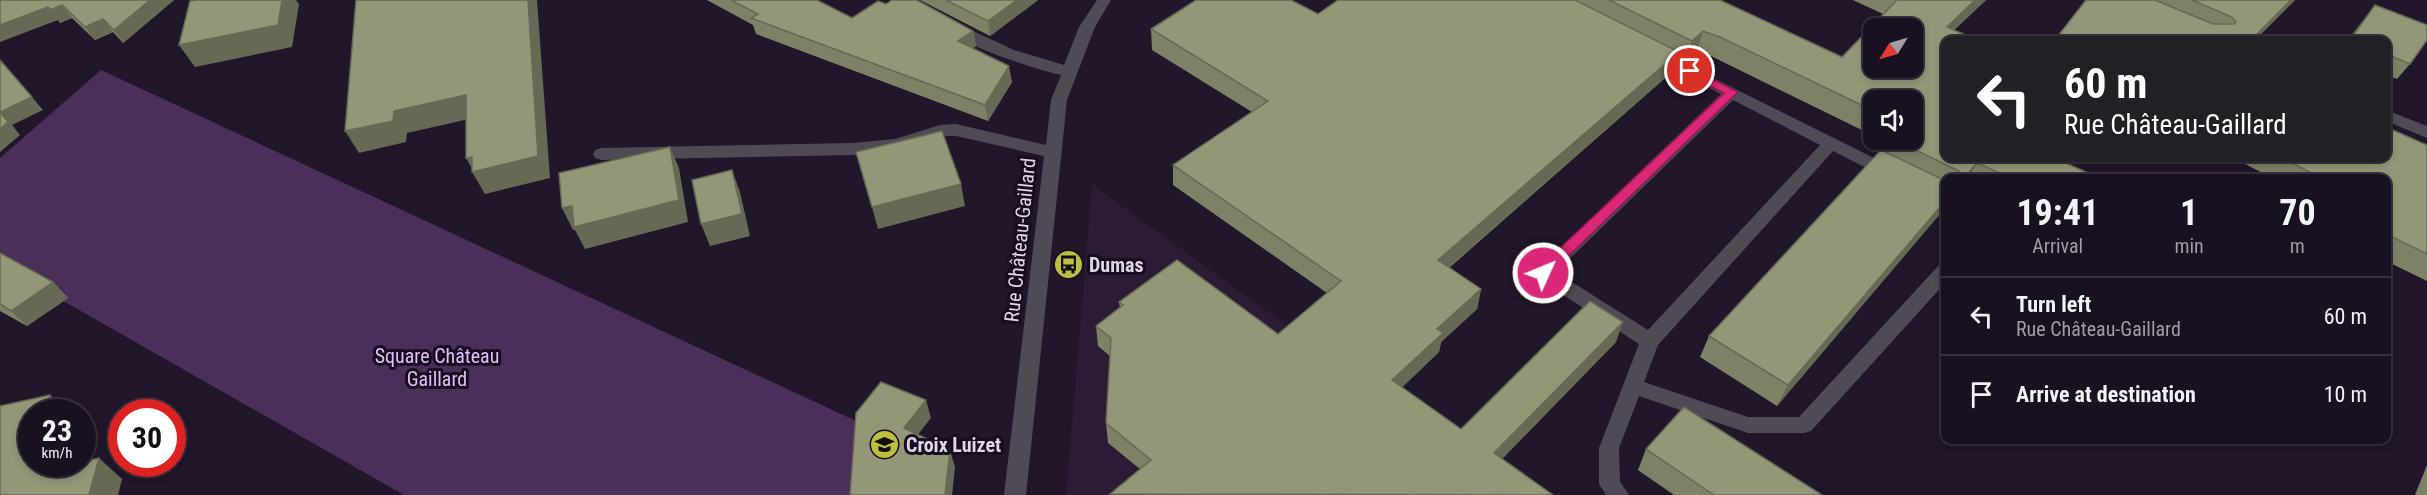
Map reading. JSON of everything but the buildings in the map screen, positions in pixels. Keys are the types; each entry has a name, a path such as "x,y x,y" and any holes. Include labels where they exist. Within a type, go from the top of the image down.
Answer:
{"street":[{"name":"Rue Château-Gaillard","path":"1015,495 1059,100 1068,71 1087,27 1104,0"},
{"path":"942,21 999,52 1041,67 1068,71"},
{"path":"1639,46 1904,180"},
{"path":"1650,341 1543,273 1732,92"},
{"path":"2391,117 2427,132"},
{"path":"601,154 853,149 896,145 940,131 956,130 1052,152"},
{"path":"1618,495 1610,484 1609,448 1650,341 1831,143"},
{"path":"1633,386 1748,425 1804,425 1941,274"}],"shaded area":[{"path":"1092,184 1520,495 1066,495"}],"green space":[{"name":"Square Château Gaillard","path":"101,70 955,467 952,495 404,495 0,265 0,158"}],"place":[{"name":"Dumas","path":"1068,265"},
{"name":"Croix Luizet","path":"885,445"}],"route":[{"path":"1543,273 1732,92 1690,71"}]}
